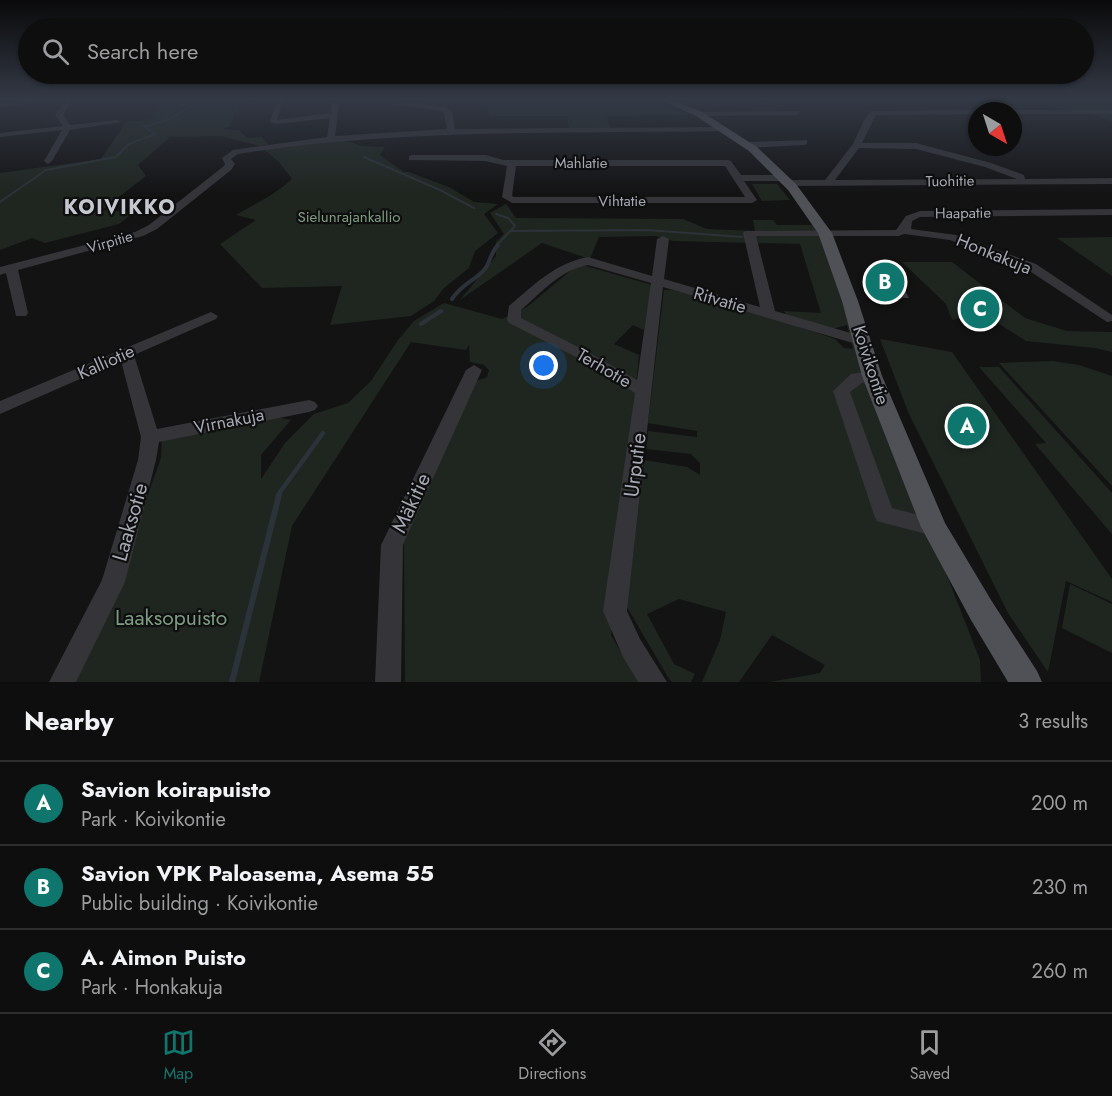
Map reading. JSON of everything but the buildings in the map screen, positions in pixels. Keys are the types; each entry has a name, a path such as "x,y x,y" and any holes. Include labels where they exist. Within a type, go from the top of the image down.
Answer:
{"main road":[{"name":"Koivikontie","path":"728,131 747,145 785,181 825,233 863,341 872,376 934,527 981,610 1026,682"}],"street":[{"path":"0,135 35,131"},
{"path":"48,161 66,131"},
{"path":"331,137 332,131"},
{"name":"Virpitie","path":"6,269 139,234 153,227 228,168 230,164 226,158 229,154 331,137 412,131 475,131"},
{"path":"828,182 857,145 863,131"},
{"path":"747,145 804,142"},
{"path":"857,145 922,147 998,168 1030,180"},
{"name":"Mahlatie","path":"412,158 486,158 503,163 731,163 740,180"},
{"name":"Vihtatie","path":"512,163 507,197 515,201 752,201 740,180"},
{"name":"Tuohitie","path":"740,180 1112,181"},
{"name":"Haapatie","path":"904,231 909,218 920,214 1112,212"},
{"path":"769,314 750,233 894,233 904,231"},
{"name":"Honkakuja","path":"904,231 952,237 1032,267 1107,318"},
{"name":"Urputie","path":"654,682 635,656 615,611 663,239"},
{"name":"Ritvatie","path":"577,262 588,261 863,341"},
{"name":"Terhotie","path":"577,262 566,267 514,309 514,320 583,355 644,391"},
{"path":"6,269 21,313"},
{"name":"Kalliotie","path":"0,408 212,316"},
{"name":"Laaksotie","path":"62,682 112,582 141,487 150,436 126,353"},
{"name":"Mäkitie","path":"388,682 392,545 474,370"},
{"path":"872,376 858,378 841,391 885,515 934,527"},
{"name":"Virnakuja","path":"150,436 309,406"}],"green space":[{"path":"120,131 240,131 247,138 262,137 269,145 260,146 221,136 170,137 138,165 146,176 102,210 134,212 119,224 45,243 32,238 0,250 0,173 101,159"},
{"name":"Sielunrajankallio","path":"337,138 362,146 385,147 380,155 404,172 451,188 474,202 498,204 484,214 498,233 475,251 469,268 444,288 434,301 411,316 330,325 342,286 262,288 220,244 256,220 236,215 286,185 292,179 279,162 262,148"},
{"path":"752,184 777,184 790,200 762,201"},
{"path":"506,204 516,218 683,219 707,229 755,231 753,220 773,220 777,225 814,225 821,231 858,349 980,660 981,682 770,682 820,673 825,665 772,635 739,682 702,682 720,640 726,612 679,599 647,614 674,664 695,674 691,682 672,682 669,679 627,607 644,460 687,467 700,475 700,463 691,454 646,449 648,431 697,437 697,431 648,423 664,290 673,290 792,324 835,339 844,348 853,349 847,325 832,329 787,316 784,311 821,313 800,244 673,241 656,236 599,237 590,259 542,243 460,300 496,256 496,242 504,234 490,213"},
{"path":"1112,237 1112,276 1057,238"},
{"path":"902,262 952,262 1025,318 1067,331 1112,332 1112,352 1095,348 1026,341 982,313 952,320 946,304"},
{"name":"Laaksopuisto","path":"586,266 652,285 644,330 633,325 614,344 639,355 611,635 638,682 405,682 404,543 476,381 487,377 489,370 484,365 470,362 469,345 466,350 411,342 292,526 259,682 71,682 105,616 161,458 162,438 271,416 291,420 261,455 261,479 285,443 314,414 348,403 371,381 398,340 414,321 444,303 502,319 527,307 575,267"},
{"path":"880,339 952,352 1112,579 1112,602 1066,581 1048,672 1008,613 909,414"},
{"path":"1052,361 1079,365 1112,376 1112,486 999,363"},
{"path":"979,367 999,367 1112,493 1112,534 1035,444 1046,443"},
{"path":"1070,584 1112,604 1112,653 1062,628"}],"waterway":[{"path":"0,202 46,170 116,157 129,144 155,134 150,131"},
{"path":"364,157 440,190 474,208"},
{"path":"496,214 508,218 515,226 510,231"},
{"path":"510,231 647,230 742,237"},
{"path":"496,246 510,231"},
{"path":"452,299 460,289 484,270 498,245"},
{"path":"421,324 441,311"},
{"path":"279,497 280,492 323,433"},
{"path":"232,682 279,495"}],"place":[{"name":"Savion VPK Paloasema, Asema 55","path":"885,282"},
{"name":"A. Aimon Puisto","path":"980,309"},
{"name":"Savion koirapuisto","path":"967,426"}],"district":[{"name":"KOIVIKKO","path":"120,207"}]}
